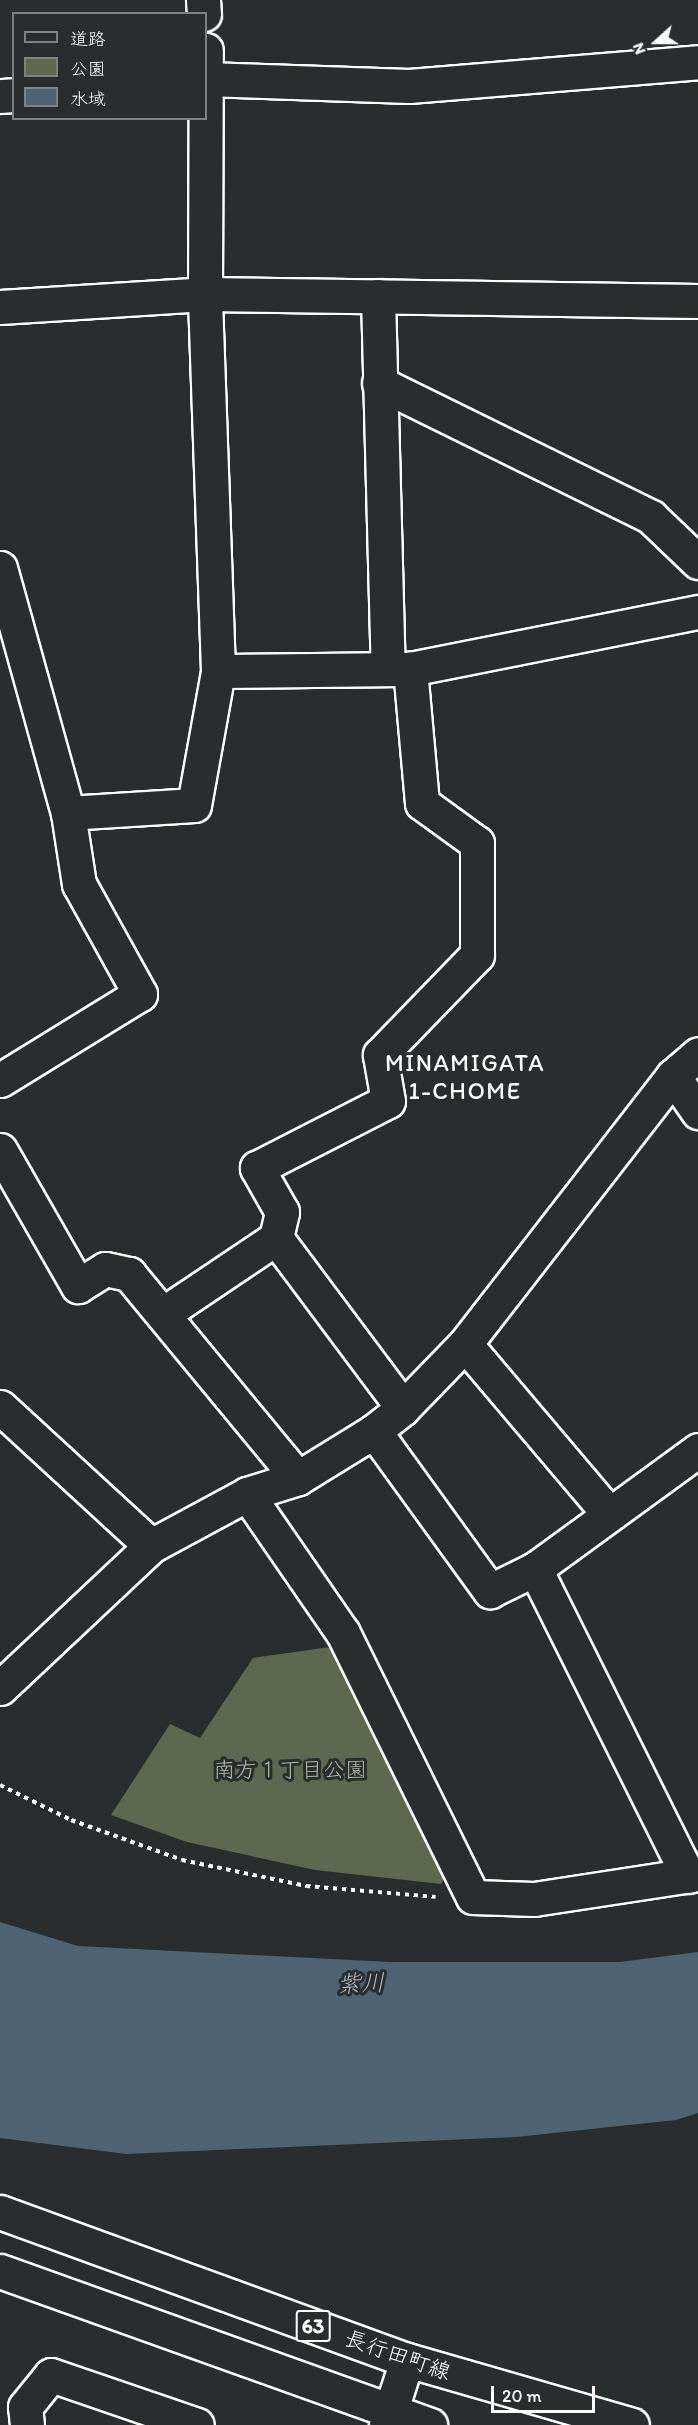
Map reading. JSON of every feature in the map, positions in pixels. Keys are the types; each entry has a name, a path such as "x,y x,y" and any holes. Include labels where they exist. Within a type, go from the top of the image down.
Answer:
{"street":[{"path":"207,69 409,86 698,62"},
{"path":"68,813 194,805 218,671 205,294 206,120"},
{"path":"0,307 205,294 698,301"},
{"path":"163,1314 276,1238 282,1212 257,1168 388,1101 380,1055 477,955 477,843 422,803 399,669 379,383 378,296"},
{"path":"379,383 651,517 698,562"},
{"path":"0,568 68,813 79,884 140,994 0,1080"},
{"path":"218,671 399,669 698,612"},
{"path":"0,1688 152,1546 248,1494 298,1478 374,1431 403,1408 465,1344 673,1076 698,1054"},
{"path":"673,1076 698,1112"},
{"path":"0,1150 78,1286 105,1269 129,1274 298,1478"},
{"path":"276,1238 403,1408"},
{"path":"465,1344 609,1514"},
{"path":"0,1407 152,1546"},
{"path":"374,1431 489,1591 535,1569 698,1450"},
{"path":"248,1494 343,1633 473,1897 534,1899 693,1875 535,1569"},
{"name":"長行田町線","path":"0,2212 407,2360 632,2425"},
{"name":"63","path":"0,2271 388,2419 430,2425"},
{"path":"388,2419 407,2360"},
{"path":"27,2425 25,2408 51,2375 197,2425"}],"path":[{"path":"0,1785 71,1820 182,1860 306,1886 425,1898 473,1897"}],"green space":[{"name":"南方１丁目公園","path":"330,1647 447,1873 441,1884 315,1870 187,1842 111,1815 170,1724 200,1738 253,1658"}],"water":[{"name":"紫川","path":"0,1922 78,1946 390,1962 620,1962 698,1952 698,2113 676,2120 516,2137 126,2154 0,2138"}],"district":[{"name":"MINAMIGATA 1-CHOME","path":"465,1077"}]}
